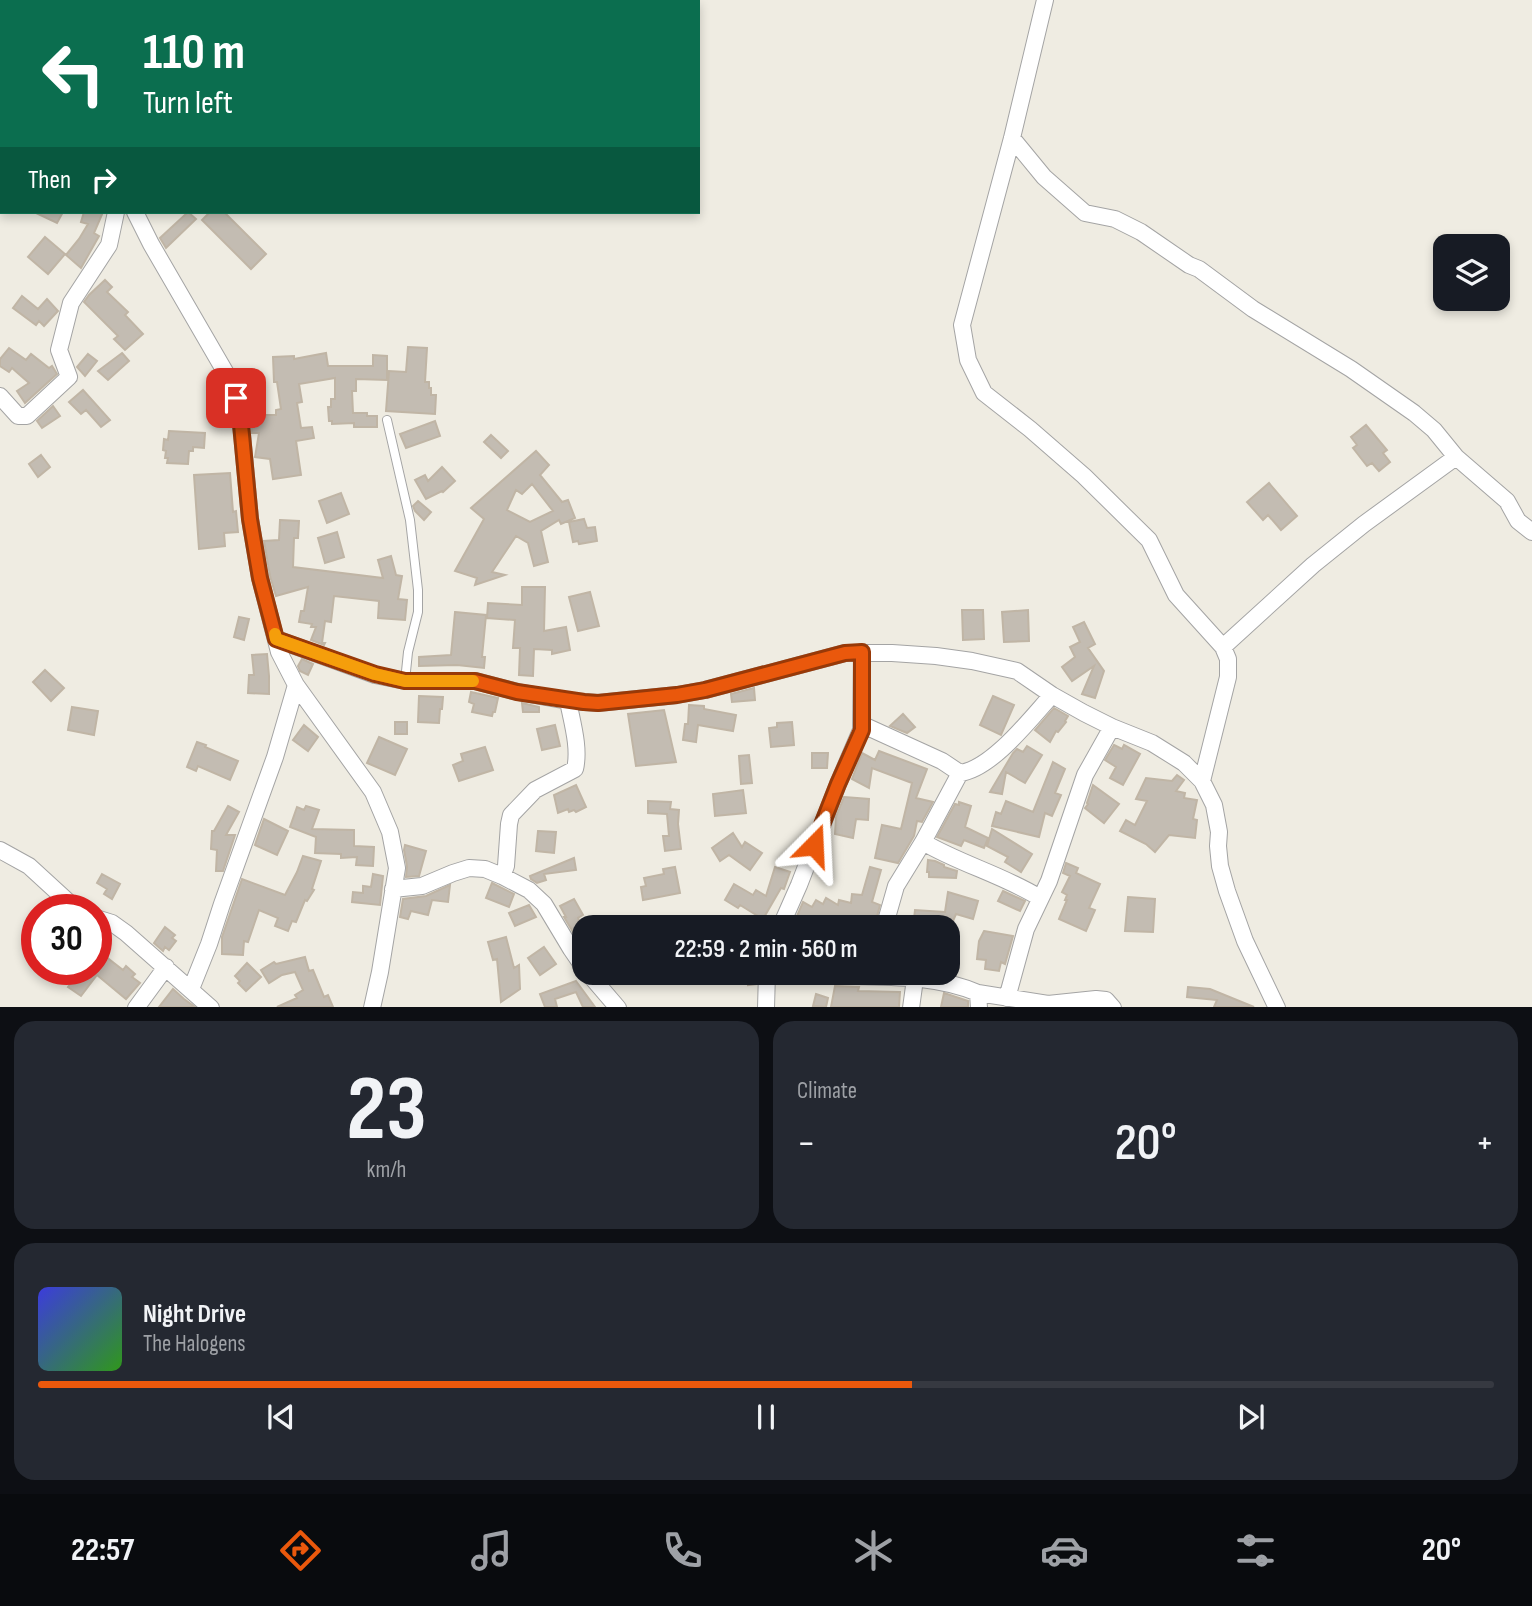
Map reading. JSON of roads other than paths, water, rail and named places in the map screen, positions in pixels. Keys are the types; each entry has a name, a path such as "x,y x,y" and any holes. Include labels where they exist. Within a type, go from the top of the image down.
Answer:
{"street":[{"path":"1045,0 1012,138 962,324 968,360 984,393 1084,477 1149,540 1177,595 1223,647 1228,659 1228,677 1202,781"},
{"path":"1012,138 1044,177 1085,213 1115,219 1141,232 1199,269 1253,309 1387,393 1434,430 1456,457 1507,501 1518,521 1532,532"},
{"path":"0,396 18,416 27,416 69,377 60,351 71,303 109,245 116,214"},
{"path":"136,214 227,375 236,398 252,531 260,578 279,652 296,685 373,792 390,832 397,868 372,1007"},
{"path":"1223,647 1313,565 1456,457"},
{"path":"276,639 375,674 405,681 475,681 517,692 598,703 705,690 845,653 892,653 972,661 1017,671 1052,695 1112,727 1152,743 1184,763 1202,781 1213,805 1219,832 1220,866 1227,891 1245,941 1277,1007"},
{"path":"785,915 863,724 862,652"},
{"path":"191,989 275,757 296,685"},
{"path":"863,724 942,761 960,773 968,772 1006,746 1052,695"},
{"path":"502,876 506,866 512,815 535,790 575,769 577,751 568,701"},
{"path":"1007,998 1026,929 1049,881 1085,775 1112,727"},
{"path":"888,915 896,886 960,773"},
{"path":"923,842 1022,887 1040,898"},
{"path":"0,850 29,866 60,894"},
{"path":"393,889 422,886 469,868 485,869 529,890 544,904 572,950"},
{"path":"112,923 211,1007"},
{"path":"136,1007 166,967"},
{"path":"599,985 618,1007"},
{"path":"766,1007 767,985"},
{"path":"911,1007 914,985"},
{"path":"952,985 960,987 979,1000 1007,998 1048,1004 1096,999 1106,1000 1112,1007"}],"lane":[{"path":"387,420 410,520 418,590 418,612 408,652 405,681"}]}
